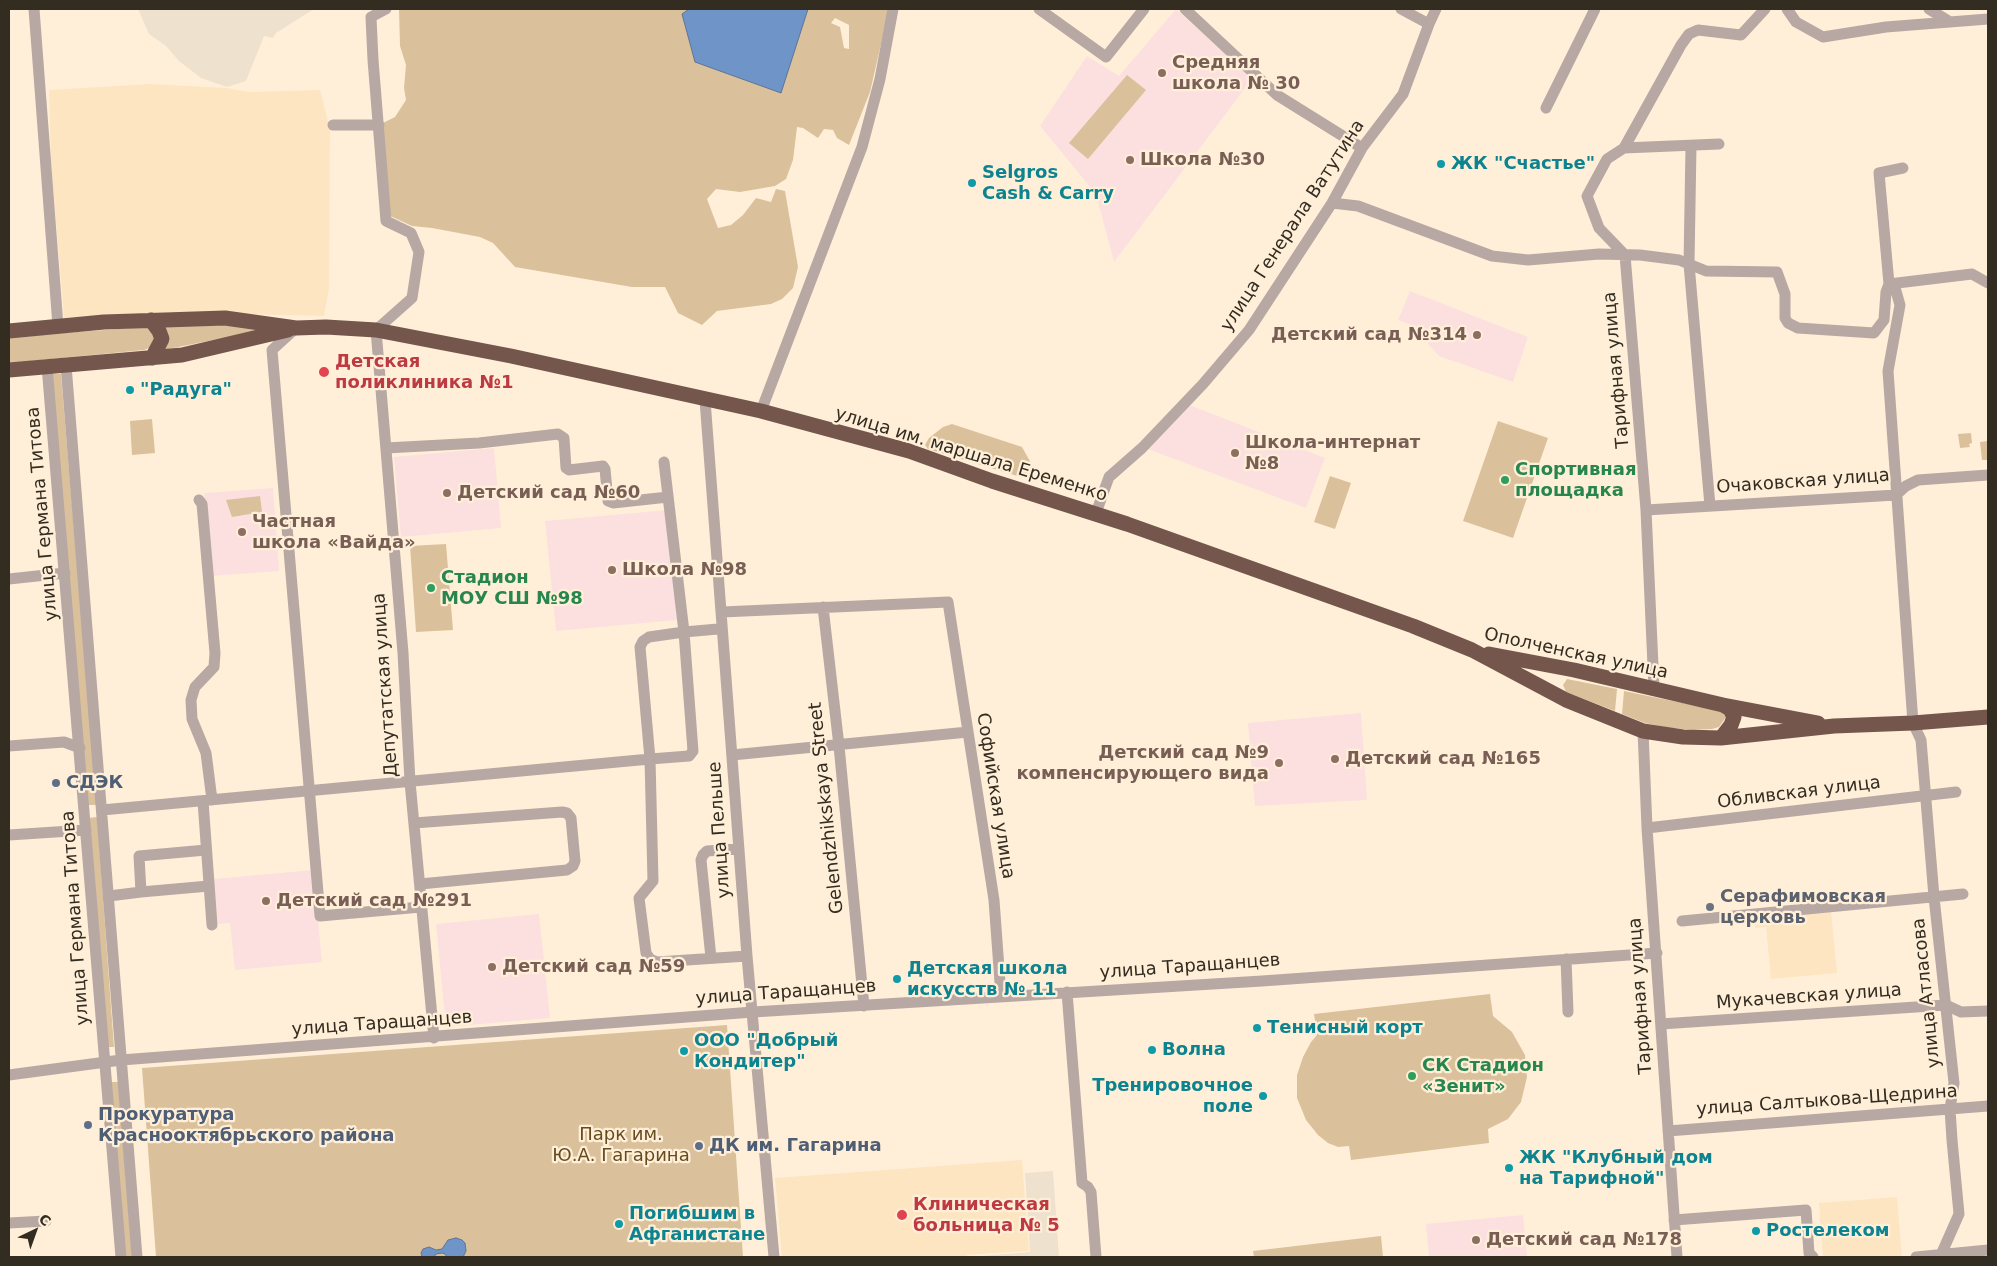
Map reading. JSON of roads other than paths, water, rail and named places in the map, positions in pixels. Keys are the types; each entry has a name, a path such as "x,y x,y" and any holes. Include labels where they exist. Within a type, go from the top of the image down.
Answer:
{"highway":[{"name":"улица им. маршала Еременко","path":"9,331 151,320 226,318 296,328 326,327 376,330 511,356 761,412 909,451 992,481 1096,513 1413,626 1472,650"},
{"path":"151,320 162,339 152,358"},
{"name":"улица им. маршала Еременко","path":"9,370 182,355 296,328"},
{"name":"Ополченская улица","path":"1472,650 1566,700 1643,731 1683,737 1721,738 1834,726 1913,723 1988,717"},
{"name":"Ополченская улица","path":"1472,650 1574,670 1723,705 1834,726"},
{"path":"1566,700 1560,692 1558,684 1566,672 1574,670"},
{"path":"1721,738 1731,725 1734,716 1730,709 1723,705"}],"street":[{"path":"34,9 58,326"},
{"path":"376,330 412,298 419,252 411,233 386,221 371,17 386,9"},
{"path":"761,412 862,147 880,79 894,9"},
{"path":"1039,9 1106,57 1144,9"},
{"path":"1185,9 1277,95 1362,148"},
{"path":"1400,9 1429,24"},
{"name":"улица Генерала Ватутина","path":"1096,513 1109,477 1148,441 1203,384 1250,330 1332,203 1362,148 1404,94 1436,9"},
{"path":"1546,108 1595,9"},
{"path":"1625,255 1599,228 1587,196 1607,159 1624,148 1681,45 1689,34 1698,30 1741,35 1765,9"},
{"path":"1787,9 1796,22 1823,37 1886,27 1988,19"},
{"path":"1929,9 1950,22"},
{"path":"333,125 379,125"},
{"path":"1624,148 1719,144"},
{"path":"1691,146 1688,264 1710,506"},
{"path":"1332,203 1358,206 1492,256 1528,260 1599,254 1640,254 1679,260 1706,271 1777,272 1785,294 1785,318 1788,323 1798,328 1874,333 1884,320 1886,292 1889,284 1879,173 1903,168"},
{"name":"Тарифная улица","path":"1625,255 1646,510 1654,688"},
{"path":"1889,284 1972,274 1988,283"},
{"name":"улица Атласова","path":"1889,284 1894,284 1900,305 1888,371 1913,723 1921,740 1934,897 1954,1083 1950,1109 1959,1214 1940,1256"},
{"path":"296,328 272,350 320,916 422,907"},
{"name":"Депутатская улица","path":"376,330 403,653 410,782 434,1038"},
{"name":"улица Германа Титова","path":"66,365 137,1257"},
{"name":"улица Германа Титова","path":"47,366 121,1257"},
{"name":"улица Пельше","path":"705,400 747,956 774,1257"},
{"path":"386,448 478,444 558,434 564,438 566,468 569,470 603,466 605,469 608,501 613,503 668,497"},
{"path":"85,815 207,801 689,756 693,751 684,632 664,462"},
{"name":"Очаковская улица","path":"1646,510 1896,495 1906,486 1918,480 1988,475"},
{"path":"199,500 202,504 215,653 214,668 195,687 191,700 192,719 206,753 206,850 212,925"},
{"path":"9,579 65,573"},
{"name":"Софийская улица","path":"823,607 948,602 994,900 1001,996"},
{"path":"722,612 823,607"},
{"name":"Gelendzhikskaya Street","path":"823,607 839,746 864,1006"},
{"path":"722,627 649,637 643,641 640,647 650,760 653,881 639,898 646,953 650,959 657,962 747,956"},
{"name":"Тарифная улица","path":"1643,731 1647,828 1657,953 1676,1257"},
{"path":"732,755 968,732"},
{"path":"9,746 64,742 80,748"},
{"name":"Обливская улица","path":"1647,828 1956,792"},
{"path":"414,823 562,812 571,818 575,861 567,870 420,884"},
{"path":"9,835 86,830"},
{"path":"141,892 139,856 206,850"},
{"path":"711,958 701,860 707,851 739,850"},
{"path":"108,896 209,886"},
{"path":"1682,921 1963,894"},
{"name":"улица Таращанцев","path":"9,1074 121,1060 434,1038 753,1012 1262,981 1657,953"},
{"path":"1566,960 1568,1012"},
{"path":"1067,992 1082,1183 1088,1186 1091,1192 1096,1257"},
{"name":"Мукачевская улица","path":"1660,1024 1946,1005 1961,1012 1988,1011"},
{"name":"улица Салтыкова-Щедрина","path":"1668,1131 1988,1106"},
{"path":"1674,1220 1806,1210 1809,1253 1813,1257"},
{"path":"9,1223 46,1221"},
{"path":"1916,1257 1988,1250"}],"water":[{"path":"689,9 808,9 781,93 695,62 682,14"},
{"path":"456,1238 465,1243 466,1251 463,1257 447,1257 442,1253 436,1254 434,1257 422,1257 423,1249 429,1247 436,1250 442,1249 448,1240"}],"place":[{"name":"Средняя школа № 30","path":"1162,73"},
{"name":"Школа №30","path":"1130,160"},
{"name":"ЖК \"Счастье\"","path":"1441,164"},
{"name":"Selgros Cash & Carry","path":"972,183"},
{"name":"Детский сад №314","path":"1477,335"},
{"name":"Детская поликлиника №1","path":"324,372"},
{"name":"\"Радуга\"","path":"130,390"},
{"name":"Школа-интернат №8","path":"1235,453"},
{"name":"Спортивная площадка","path":"1505,480"},
{"name":"Детский сад №60","path":"447,493"},
{"name":"Частная школа «Вайда»","path":"242,532"},
{"name":"Школа №98","path":"612,570"},
{"name":"Стадион МОУ СШ №98","path":"431,588"},
{"name":"Детский сад №165","path":"1335,759"},
{"name":"Детский сад №9 компенсирующего вида","path":"1279,763"},
{"name":"СДЭК","path":"56,783"},
{"name":"Детский сад №291","path":"266,901"},
{"name":"Серафимовская церковь","path":"1710,907"},
{"name":"Детский сад №59","path":"492,967"},
{"name":"Детская школа искусств № 11","path":"897,979"},
{"name":"Тенисный корт","path":"1257,1028"},
{"name":"Волна","path":"1152,1050"},
{"name":"ООО \"Добрый Кондитер\"","path":"684,1051"},
{"name":"СК Стадион «Зенит»","path":"1412,1076"},
{"name":"Тренировочное поле","path":"1263,1096"},
{"name":"Прокуратура Краснооктябрьского района","path":"88,1125"},
{"name":"ДК им. Гагарина","path":"699,1146"},
{"name":"ЖК \"Клубный дом на Тарифной\"","path":"1509,1168"},
{"name":"Клиническая больница № 5","path":"902,1215"},
{"name":"Погибшим в Афганистане","path":"619,1224"},
{"name":"Ростелеком","path":"1756,1231"},
{"name":"Детский сад №178","path":"1476,1240"}],"park label":[{"name":"Парк им. Ю.А. Гагарина","path":"621,1145"}]}
